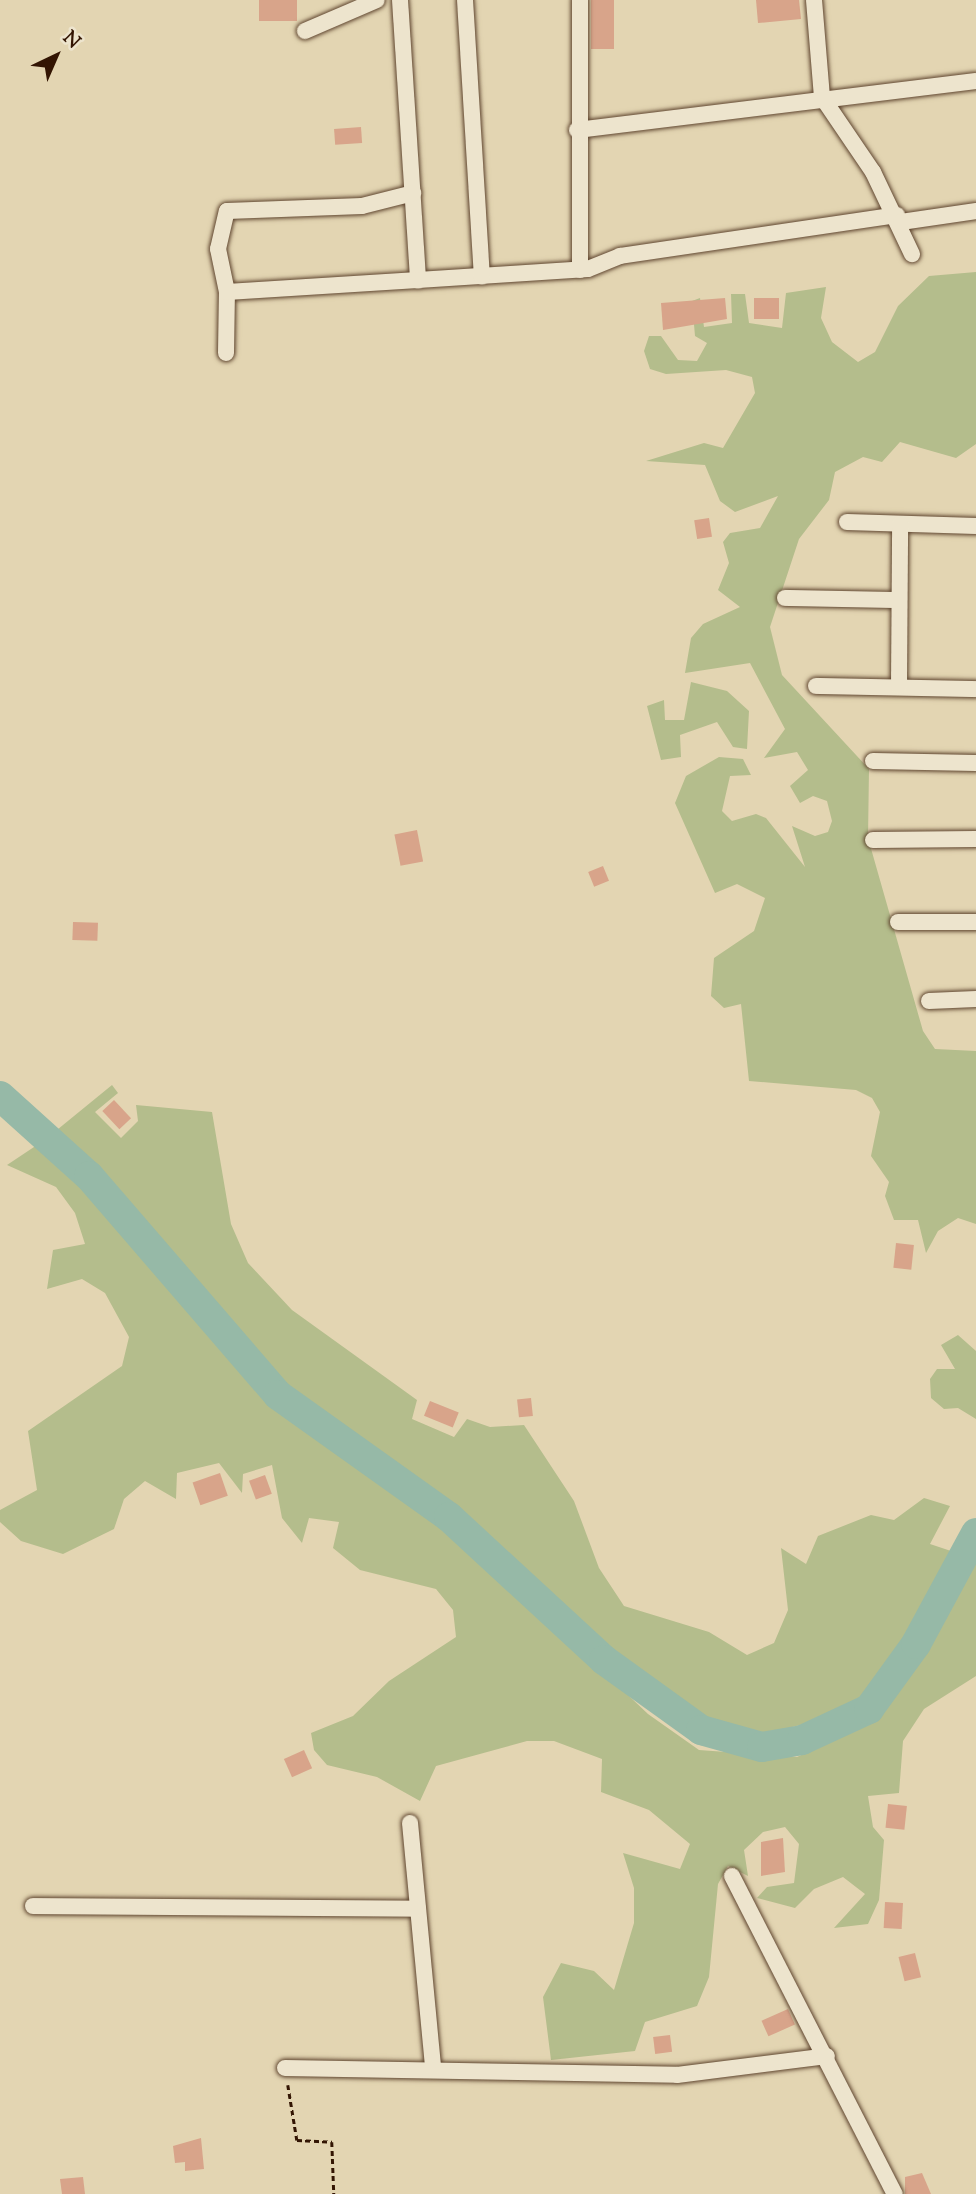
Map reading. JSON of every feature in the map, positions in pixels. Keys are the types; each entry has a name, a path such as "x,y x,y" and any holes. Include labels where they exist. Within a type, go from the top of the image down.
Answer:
{"street":[{"path":"305,31 377,0"},
{"path":"400,0 418,279"},
{"path":"465,0 482,276"},
{"path":"580,0 577,130 580,270"},
{"path":"814,0 822,97 899,219 912,254"},
{"path":"577,130 822,97 976,80"},
{"path":"226,353 226,292 218,248 227,211 362,206 413,193"},
{"path":"226,292 580,270 620,256 976,211"},
{"path":"847,522 976,526"},
{"path":"899,686 900,524"},
{"path":"785,598 900,600"},
{"path":"816,686 976,689"},
{"path":"873,761 976,763"},
{"path":"873,840 976,839"},
{"path":"898,922 976,922"},
{"path":"929,1001 976,999"},
{"path":"410,1823 433,2068"},
{"path":"732,1877 827,2056 895,2194"},
{"path":"33,1906 418,1909"},
{"path":"285,2068 433,2068 677,2075 827,2056"}],"path":[{"path":"285,2068 297,2140 332,2142 334,2194"}],"green space":[{"path":"976,272 976,444 956,458 900,442 882,462 863,457 835,472 829,500 799,539 770,627 782,675 869,769 868,838 923,1031 935,1049 976,1051 976,1224 958,1218 938,1231 926,1253 918,1220 894,1220 885,1196 889,1182 871,1156 880,1112 872,1098 856,1090 749,1081 741,1004 724,1008 711,996 714,958 754,931 765,898 737,884 715,893 675,803 686,776 719,757 743,759 751,775 730,776 722,811 732,821 756,814 766,818 805,867 792,826 815,836 828,832 832,821 827,801 813,796 800,803 790,786 808,770 797,752 764,758 785,729 750,663 685,673 691,638 703,624 740,607 718,590 729,563 723,542 730,533 760,528 778,496 735,512 720,501 705,465 646,461 704,443 723,448 755,393 752,377 726,370 666,374 650,369 644,351 649,336 661,336 678,360 697,361 707,343 695,336 692,301 700,298 704,327 732,323 731,294 745,294 749,323 782,328 786,293 826,287 821,318 832,342 858,362 875,352 898,306 929,276"},
{"path":"691,682 727,691 749,711 747,749 733,747 717,722 680,735 681,757 661,760 647,706 664,700 665,720 684,720"},
{"path":"112,1085 118,1093 95,1112 121,1138 138,1121 136,1105 212,1112 231,1224 248,1263 292,1310 417,1400 412,1419 454,1437 467,1419 490,1427 524,1425 574,1501 599,1568 624,1606 709,1632 747,1655 774,1643 788,1610 781,1548 806,1564 818,1536 871,1515 894,1520 924,1498 950,1506 930,1544 954,1552 916,1632 873,1691 838,1715 754,1737 708,1725 607,1651 437,1497 274,1379 52,1134"},
{"path":"43,1141 273,1397 456,1532 648,1714 699,1750 797,1757 859,1728 912,1669 976,1554 976,1676 924,1709 903,1741 899,1793 868,1796 873,1827 884,1840 879,1900 868,1924 834,1928 865,1894 843,1877 814,1889 795,1908 757,1898 767,1887 794,1883 799,1844 785,1827 763,1832 744,1850 748,1876 728,1866 718,1884 709,1977 697,2006 645,2022 635,2051 551,2060 543,1997 561,1963 594,1971 614,1990 634,1923 634,1888 623,1853 680,1869 690,1844 649,1810 601,1792 602,1759 554,1741 527,1741 436,1766 420,1801 377,1777 327,1765 314,1750 311,1733 353,1716 389,1681 456,1637 453,1610 436,1589 360,1570 333,1548 339,1522 309,1518 302,1543 282,1518 272,1465 243,1474 242,1493 219,1463 177,1473 176,1499 145,1481 124,1499 114,1529 63,1554 21,1541 0,1522 0,1510 37,1490 28,1431 122,1366 129,1337 105,1293 82,1279 47,1289 53,1250 85,1244 75,1213 56,1187 7,1165"},
{"path":"958,1335 976,1351 976,1419 958,1408 944,1409 931,1398 930,1379 937,1369 955,1369 941,1345"}],"building":[{"path":"259,0 297,0 297,21 259,21"},
{"path":"591,0 614,0 614,49 591,49"},
{"path":"756,0 799,0 801,19 758,23"},
{"path":"361,127 362,143 335,145 334,129"},
{"path":"725,298 727,319 663,330 661,303"},
{"path":"754,298 779,298 779,319 754,319"},
{"path":"709,518 712,537 697,539 694,520"},
{"path":"417,830 423,861 401,866 394,834"},
{"path":"603,866 609,881 594,887 588,872"},
{"path":"73,922 98,923 97,941 72,940"},
{"path":"114,1100 131,1118 119,1129 102,1111"},
{"path":"896,1243 914,1245 911,1270 893,1268"},
{"path":"531,1398 533,1416 519,1417 517,1399"},
{"path":"430,1401 459,1413 453,1427 424,1416"},
{"path":"220,1473 228,1496 200,1505 193,1482"},
{"path":"265,1475 272,1494 256,1500 249,1481"},
{"path":"304,1750 312,1768 292,1777 284,1759"},
{"path":"888,1804 907,1806 904,1830 885,1828"},
{"path":"783,1838 785,1872 761,1876 761,1842"},
{"path":"885,1902 903,1903 902,1929 884,1928"},
{"path":"915,1953 921,1977 905,1981 899,1957"},
{"path":"788,2009 795,2025 768,2036 762,2021"},
{"path":"670,2035 672,2052 655,2054 653,2037"},
{"path":"201,2138 204,2169 185,2171 185,2162 175,2163 173,2146"},
{"path":"922,2173 931,2194 905,2194 905,2177"},
{"path":"83,2177 85,2194 62,2194 60,2179"}],"waterway":[{"path":"0,1096 89,1176 278,1395 449,1517 604,1660 701,1730 762,1747 802,1740 869,1709 916,1644 976,1533"}]}
